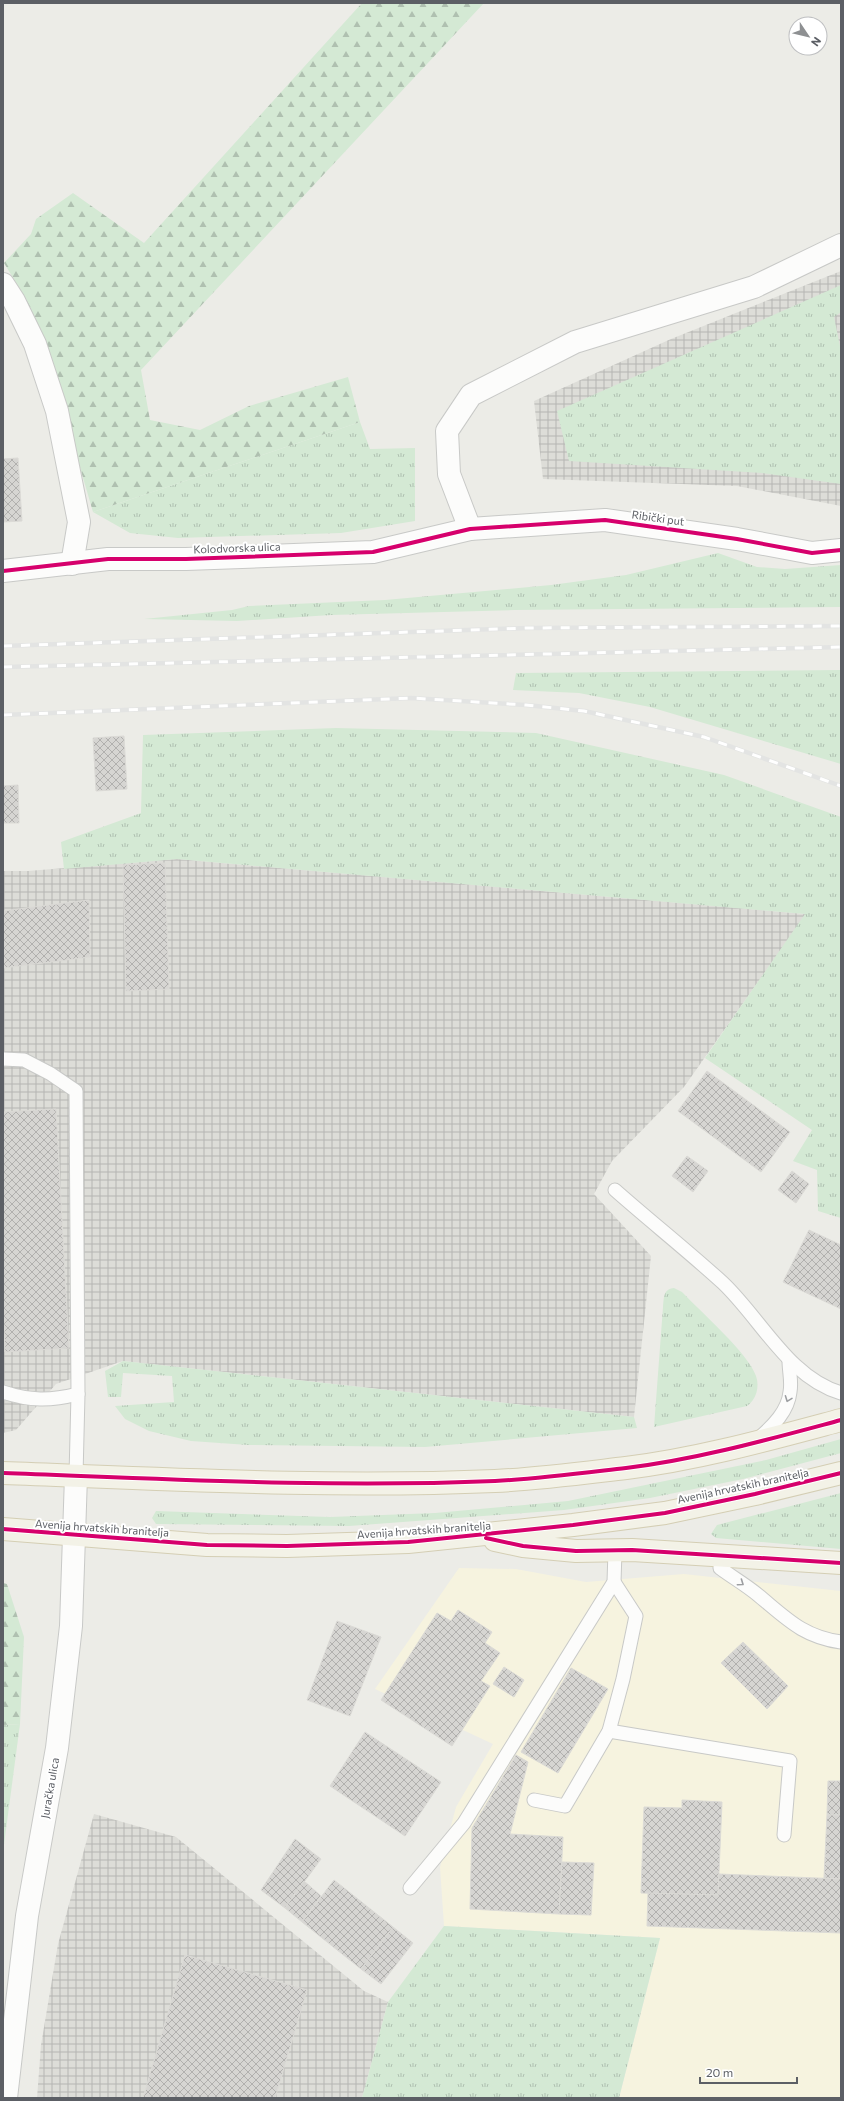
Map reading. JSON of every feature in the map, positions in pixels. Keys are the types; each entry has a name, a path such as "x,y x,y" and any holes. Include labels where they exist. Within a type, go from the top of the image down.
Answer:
{"main road":[{"path":"3,1473 186,1481 376,1484 498,1481 628,1468 752,1444 841,1420"},
{"name":"Avenija hrvatskih branitelja","path":"3,1529 75,1536 207,1545 287,1546 408,1542 479,1536 665,1513 755,1494 841,1473"},
{"path":"479,1536 523,1546 576,1551 721,1555 841,1563"}],"street":[{"path":"470,529 448,474 447,431 472,395 575,342 754,287 841,245"},
{"path":"3,284 14,301 36,344 57,411 79,522 72,564"},
{"name":"Ribički put","path":"470,529 605,520 737,539 812,553 841,550"},
{"name":"Kolodvorska ulica","path":"3,571 108,559 186,559 373,552 470,529"},
{"name":"Juračka ulica","path":"6,2098 27,1916 57,1748 71,1626 76,1476"}],"lane":[{"path":"3,1059 24,1060 52,1074 76,1091 78,1394 76,1476"},
{"path":"614,1190 724,1284 764,1328 789,1361 824,1388 841,1393"},
{"path":"752,1444 772,1427 784,1410 790,1392 789,1361"},
{"path":"3,1392 21,1398 54,1400 78,1394"},
{"path":"410,1888 464,1823 614,1582 615,1551"},
{"path":"721,1555 720,1568 794,1624 808,1634 841,1642"},
{"path":"534,1800 564,1806 609,1731 623,1680 636,1616 614,1582"},
{"path":"609,1731 790,1761 784,1835"}],"shaded area":[{"path":"841,271 841,506 737,486 543,479 534,401 671,339"},
{"path":"177,859 806,914 684,1087 612,1161 594,1194 651,1256 634,1417 123,1361 56,1384 16,1430 3,1433 3,871 28,871"},
{"path":"459,1568 516,1569 586,1582 684,1574 841,1591 841,2098 619,2098 660,1938 444,1926 440,1867 456,1807 493,1744 375,1689"},
{"path":"94,1814 176,1837 364,1991 388,2002 362,2098 37,2098 41,2045 58,1944"}],"green space":[{"path":"362,3 484,3 141,370 150,420 200,430 249,406 348,377 360,422 93,512 42,337 26,299 4,263 31,234 36,219 73,193 144,243"},
{"path":"841,285 841,312 834,317 841,351 841,484 762,473 569,461 557,411"},
{"path":"360,422 370,449 415,448 415,521 341,533 178,538 130,533 93,512"},
{"path":"718,553 757,567 785,569 841,565 841,607 515,610 331,615 237,621 144,619 232,610 249,606 385,600 551,585 626,575"},
{"path":"841,670 841,764 650,707 579,693 513,690 516,673"},
{"path":"336,728 536,733 724,775 841,817 841,1218 818,1211 817,1170 793,1161 812,1130 705,1058 805,914 177,859 64,869 61,842 141,813 143,735"},
{"path":"674,1288 682,1292 744,1356 752,1367 758,1384 755,1397 747,1406 654,1427 664,1297 668,1290"},
{"path":"123,1361 634,1417 637,1428 425,1447 248,1445 191,1441 149,1431 125,1419 115,1406 174,1402 172,1376 123,1373 121,1397 108,1397 105,1371"},
{"path":"841,1439 841,1453 743,1479 650,1498 564,1510 349,1526 156,1524 152,1518 156,1511 330,1517 435,1513 568,1501 766,1460"},
{"path":"841,1493 841,1549 716,1538 711,1534 717,1525"},
{"path":"3,1583 7,1584 24,1637 20,1724 3,1725"},
{"path":"20,1724 3,1852 3,1725"},
{"path":"444,1926 660,1938 619,2098 362,2098 388,2002"}],"building":[{"path":"18,458 22,521 3,522 3,459"},
{"path":"124,736 127,789 96,791 93,738"},
{"path":"18,785 19,823 3,823 3,786"},
{"path":"165,863 169,989 126,991 123,865"},
{"path":"89,900 90,957 3,968 3,911"},
{"path":"707,1071 790,1132 761,1172 678,1111"},
{"path":"56,1109 69,1348 5,1352 3,1308 3,1112"},
{"path":"687,1156 708,1171 693,1192 672,1176"},
{"path":"792,1171 809,1184 796,1203 778,1190"},
{"path":"809,1230 841,1245 841,1309 783,1282"},
{"path":"458,1610 492,1632 485,1643 500,1653 481,1681 490,1686 452,1746 381,1700 437,1613 451,1621"},
{"path":"337,1621 381,1637 350,1716 307,1700"},
{"path":"743,1642 788,1686 767,1709 721,1663"},
{"path":"504,1667 524,1680 514,1697 493,1684"},
{"path":"571,1668 608,1689 558,1773 521,1752"},
{"path":"365,1732 441,1782 405,1836 330,1786"},
{"path":"516,1755 528,1762 510,1834 563,1837 559,1914 470,1909 472,1828"},
{"path":"828,1781 841,1781 841,1815 827,1815"},
{"path":"682,1800 722,1802 718,1895 641,1893 644,1807 682,1808"},
{"path":"827,1815 841,1815 841,1879 824,1878"},
{"path":"295,1839 321,1859 285,1908 261,1890"},
{"path":"562,1862 594,1863 591,1915 559,1914"},
{"path":"719,1874 841,1879 841,1933 647,1926 648,1893 718,1895"},
{"path":"334,1880 393,1927 361,1969 302,1922"},
{"path":"304,1881 321,1896 302,1922 285,1908"},
{"path":"393,1927 413,1943 381,1984 361,1969"},
{"path":"185,1955 307,1990 275,2098 143,2098"}],"railway":[{"path":"3,646 528,628 841,626"},
{"path":"3,667 841,647"},
{"path":"3,715 411,698 526,705 584,711 704,737 841,786"}],"cycle path":[{"path":"3,571 108,559 186,559 373,552 470,529 605,520 737,539 812,553 841,550"},
{"path":"3,1473 249,1482 372,1484 511,1480 560,1476 653,1464 734,1448 841,1420"},
{"path":"3,1529 207,1545 287,1546 408,1542 573,1525 665,1513 755,1494 841,1473"},
{"path":"486,1538 523,1546 576,1551 632,1550 841,1563"}]}
